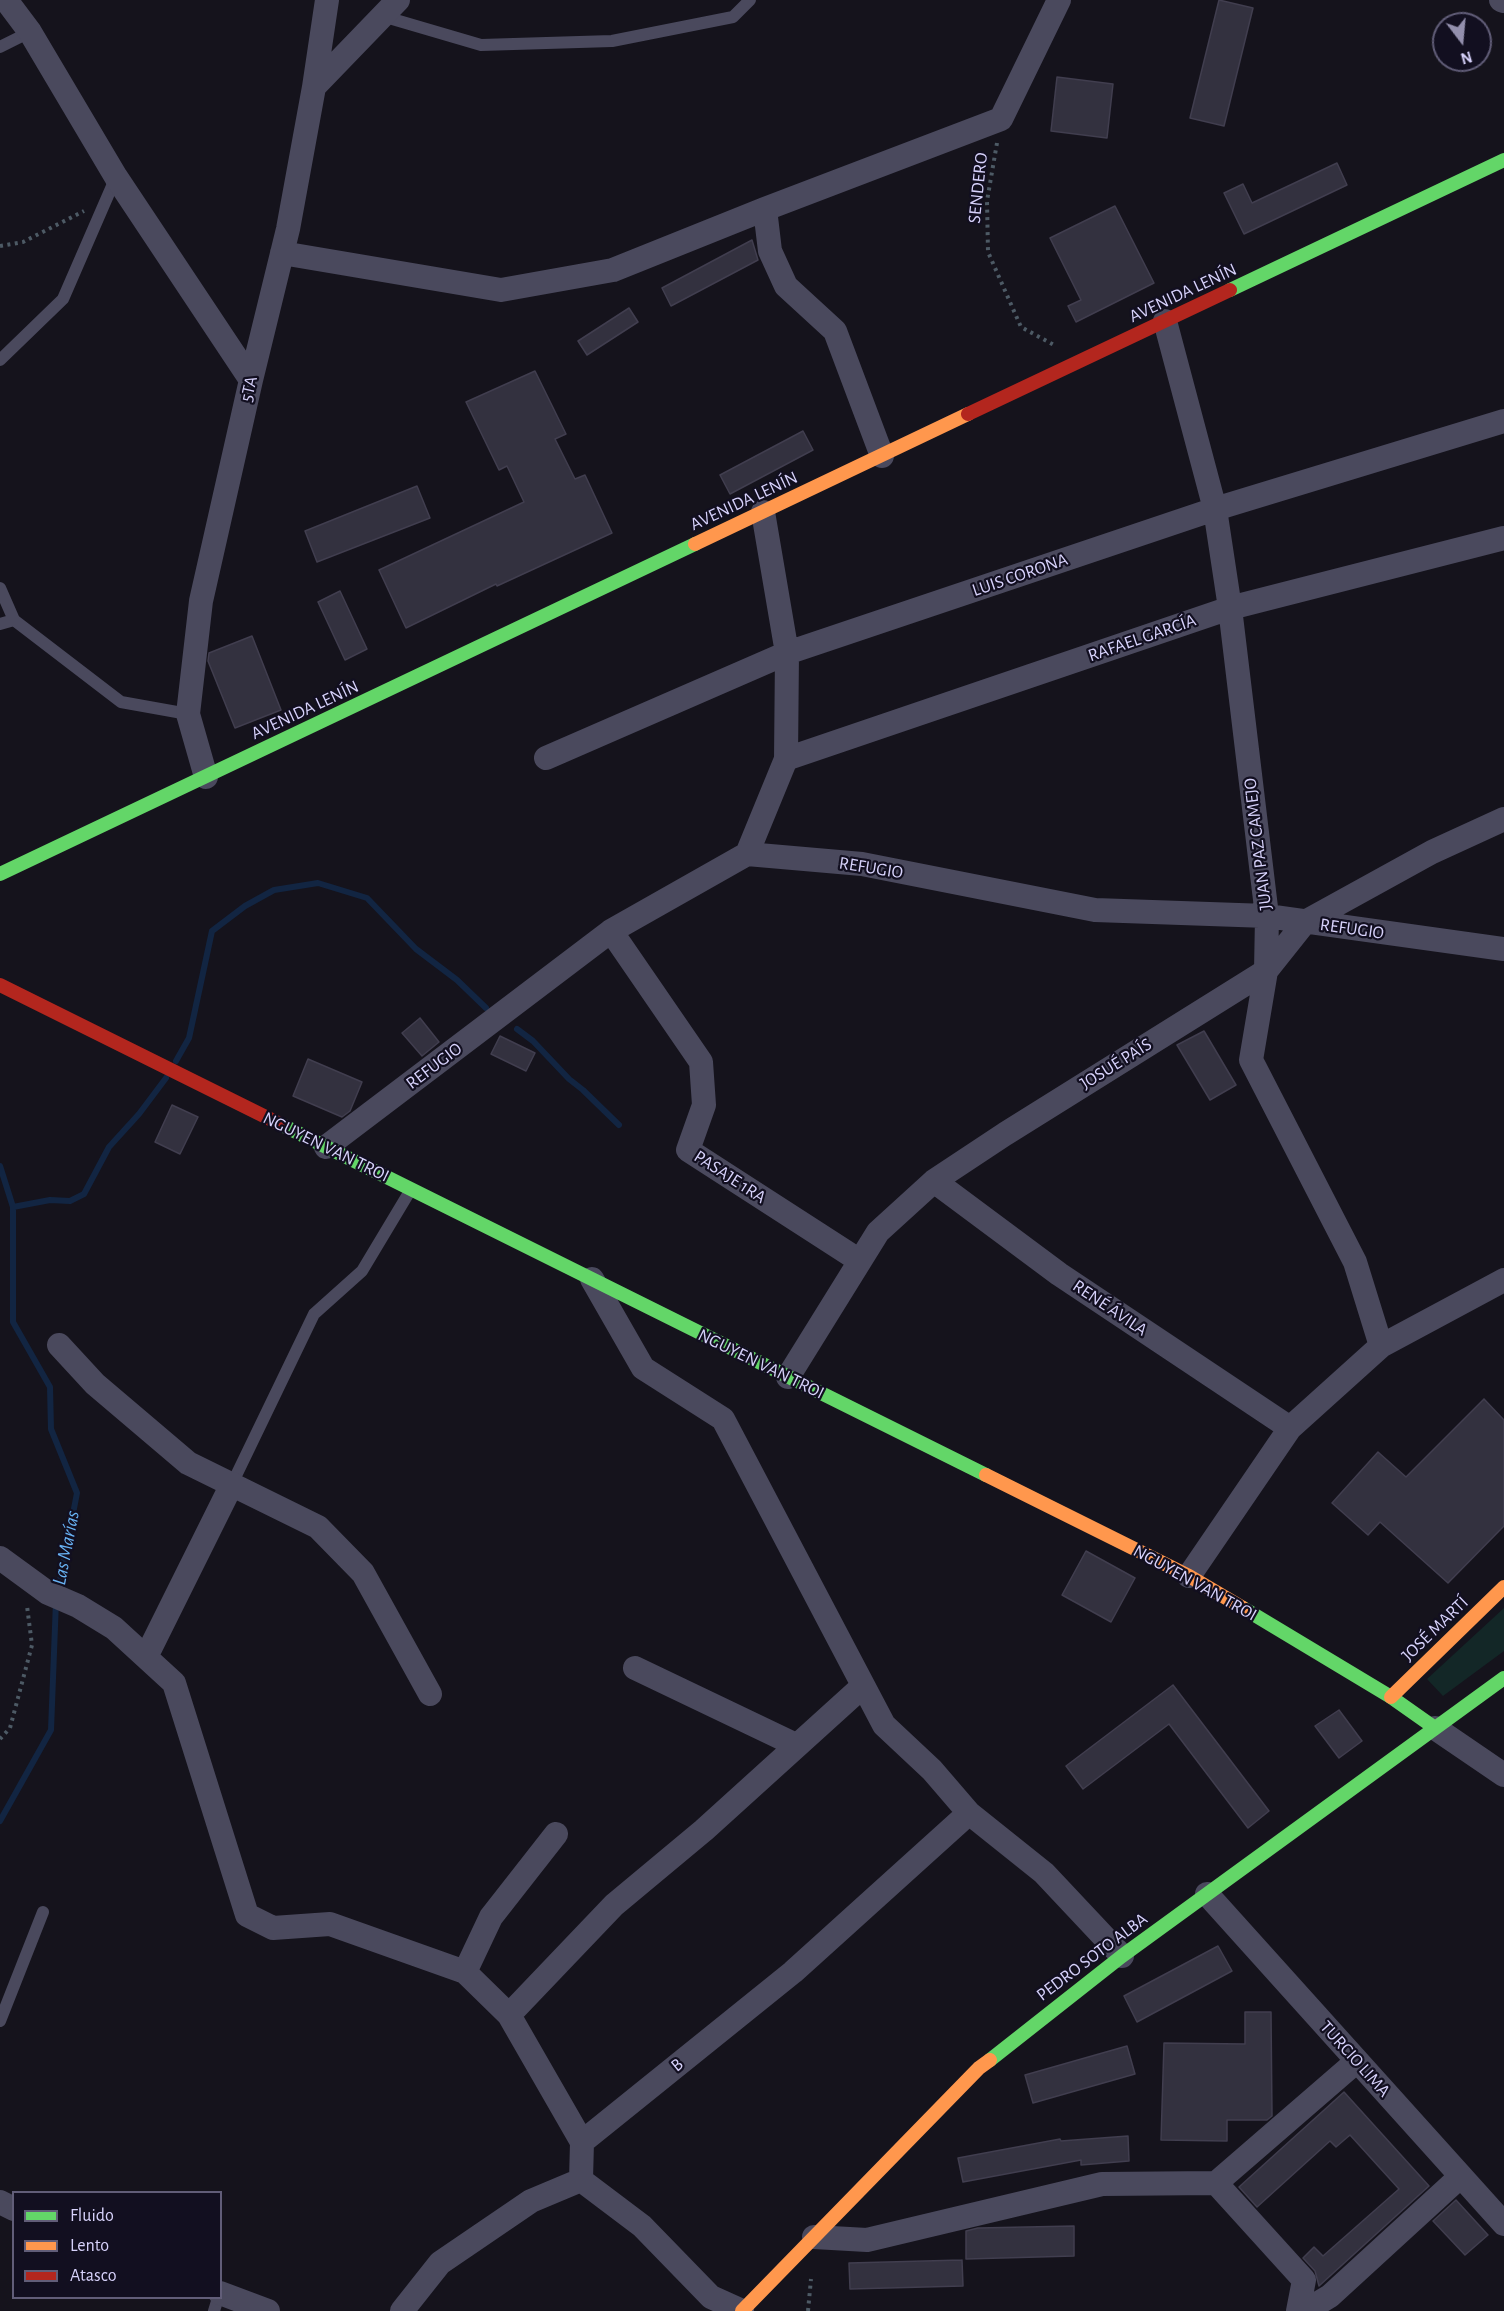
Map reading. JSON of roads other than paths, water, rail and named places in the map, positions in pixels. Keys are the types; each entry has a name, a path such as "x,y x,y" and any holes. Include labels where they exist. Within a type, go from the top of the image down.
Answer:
{"street":[{"path":"6,0 30,32 116,177 251,380"},
{"name":"5TA","path":"206,777 188,714 201,601 282,253 314,87 327,0"},
{"path":"282,253 501,290 613,270 765,208 1001,119 1059,0"},
{"path":"314,87 390,8"},
{"name":"AVENIDA LENÍN","path":"0,874 1504,160"},
{"path":"765,208 770,251 786,286 835,331 882,456"},
{"name":"JUAN PAZ CAMEJO","path":"1165,321 1215,508 1230,608 1267,916 1266,971 1251,1060 1355,1262 1382,1346"},
{"name":"LUIS CORONA","path":"546,758 787,653 1215,508 1504,420"},
{"path":"747,854 786,759 787,653 763,512"},
{"name":"RAFAEL GARCÍA","path":"786,759 1230,608 1504,538"},
{"name":"JOSUÉ PAÍS","path":"788,1377 878,1232 934,1181 1266,971 1305,922 1432,852 1504,819"},
{"name":"REFUGIO","path":"326,1147 611,931 747,854 862,864 1095,910 1267,916 1504,949"},
{"name":"PASAJE 1RA","path":"611,931 701,1062 704,1105 688,1150 860,1261"},
{"name":"NGUYEN VAN TROI","path":"0,985 1189,1576 1391,1697 1504,1776"},
{"name":"RENÉ ÁVILA","path":"934,1181 1059,1274 1290,1428"},
{"path":"592,1279 643,1368 723,1419 884,1725 932,1770 969,1813 1044,1873 1122,1956"},
{"path":"1189,1576 1290,1428 1382,1346 1504,1280"},
{"path":"59,1345 95,1384 188,1463 318,1527 363,1573 430,1694"},
{"path":"146,1658 232,1484"},
{"path":"0,1558 48,1593 78,1606 114,1628 174,1683 247,1915 273,1928 330,1924 465,1972 509,2015 582,2142 581,2180"},
{"name":"JOSÉ MARTÍ","path":"1391,1697 1504,1587"},
{"path":"635,1668 796,1744"},
{"name":"PEDRO SOTO ALBA","path":"749,2309 814,2237 980,2068 1122,1956 1504,1678"},
{"path":"509,2015 614,1905 704,1830 796,1744 863,1686"},
{"name":"B","path":"582,2142 793,1972 969,1813"},
{"path":"465,1972 491,1917 556,1834"},
{"name":"TURCIO LIMA","path":"1207,1894 1504,2224"},
{"path":"814,2237 867,2240 1102,2184 1216,2183 1357,2061"},
{"path":"1305,2311 1330,2296 1461,2176"},
{"path":"581,2180 642,2226 711,2296 749,2309"},
{"path":"402,2311 440,2263 531,2201 581,2180"},
{"path":"1216,2183 1304,2280 1298,2311"},
{"path":"222,2294 268,2311"}],"lane":[{"path":"390,8 481,45 612,41 733,17 750,0"},
{"path":"0,47 30,32"},
{"path":"0,360 63,298 116,177"},
{"path":"0,588 14,620 121,702 188,714"},
{"path":"0,624 14,620"},
{"path":"232,1484 314,1314 362,1271 411,1190"},
{"path":"0,2021 43,1912"}],"waterway":[{"path":"176,1061 189,1038 212,931 245,906 274,890 318,883 367,898 416,949 457,980 486,1008"},
{"path":"517,1029 533,1041 569,1079 619,1125"},
{"name":"Las Marías","path":"58,1591 77,1493 51,1429 50,1387 13,1322 13,1207 50,1200 70,1201 84,1194 109,1147 139,1114 166,1078"},
{"path":"0,1166 13,1207"},
{"name":"Las Marías","path":"0,1821 51,1730 56,1601"}]}
